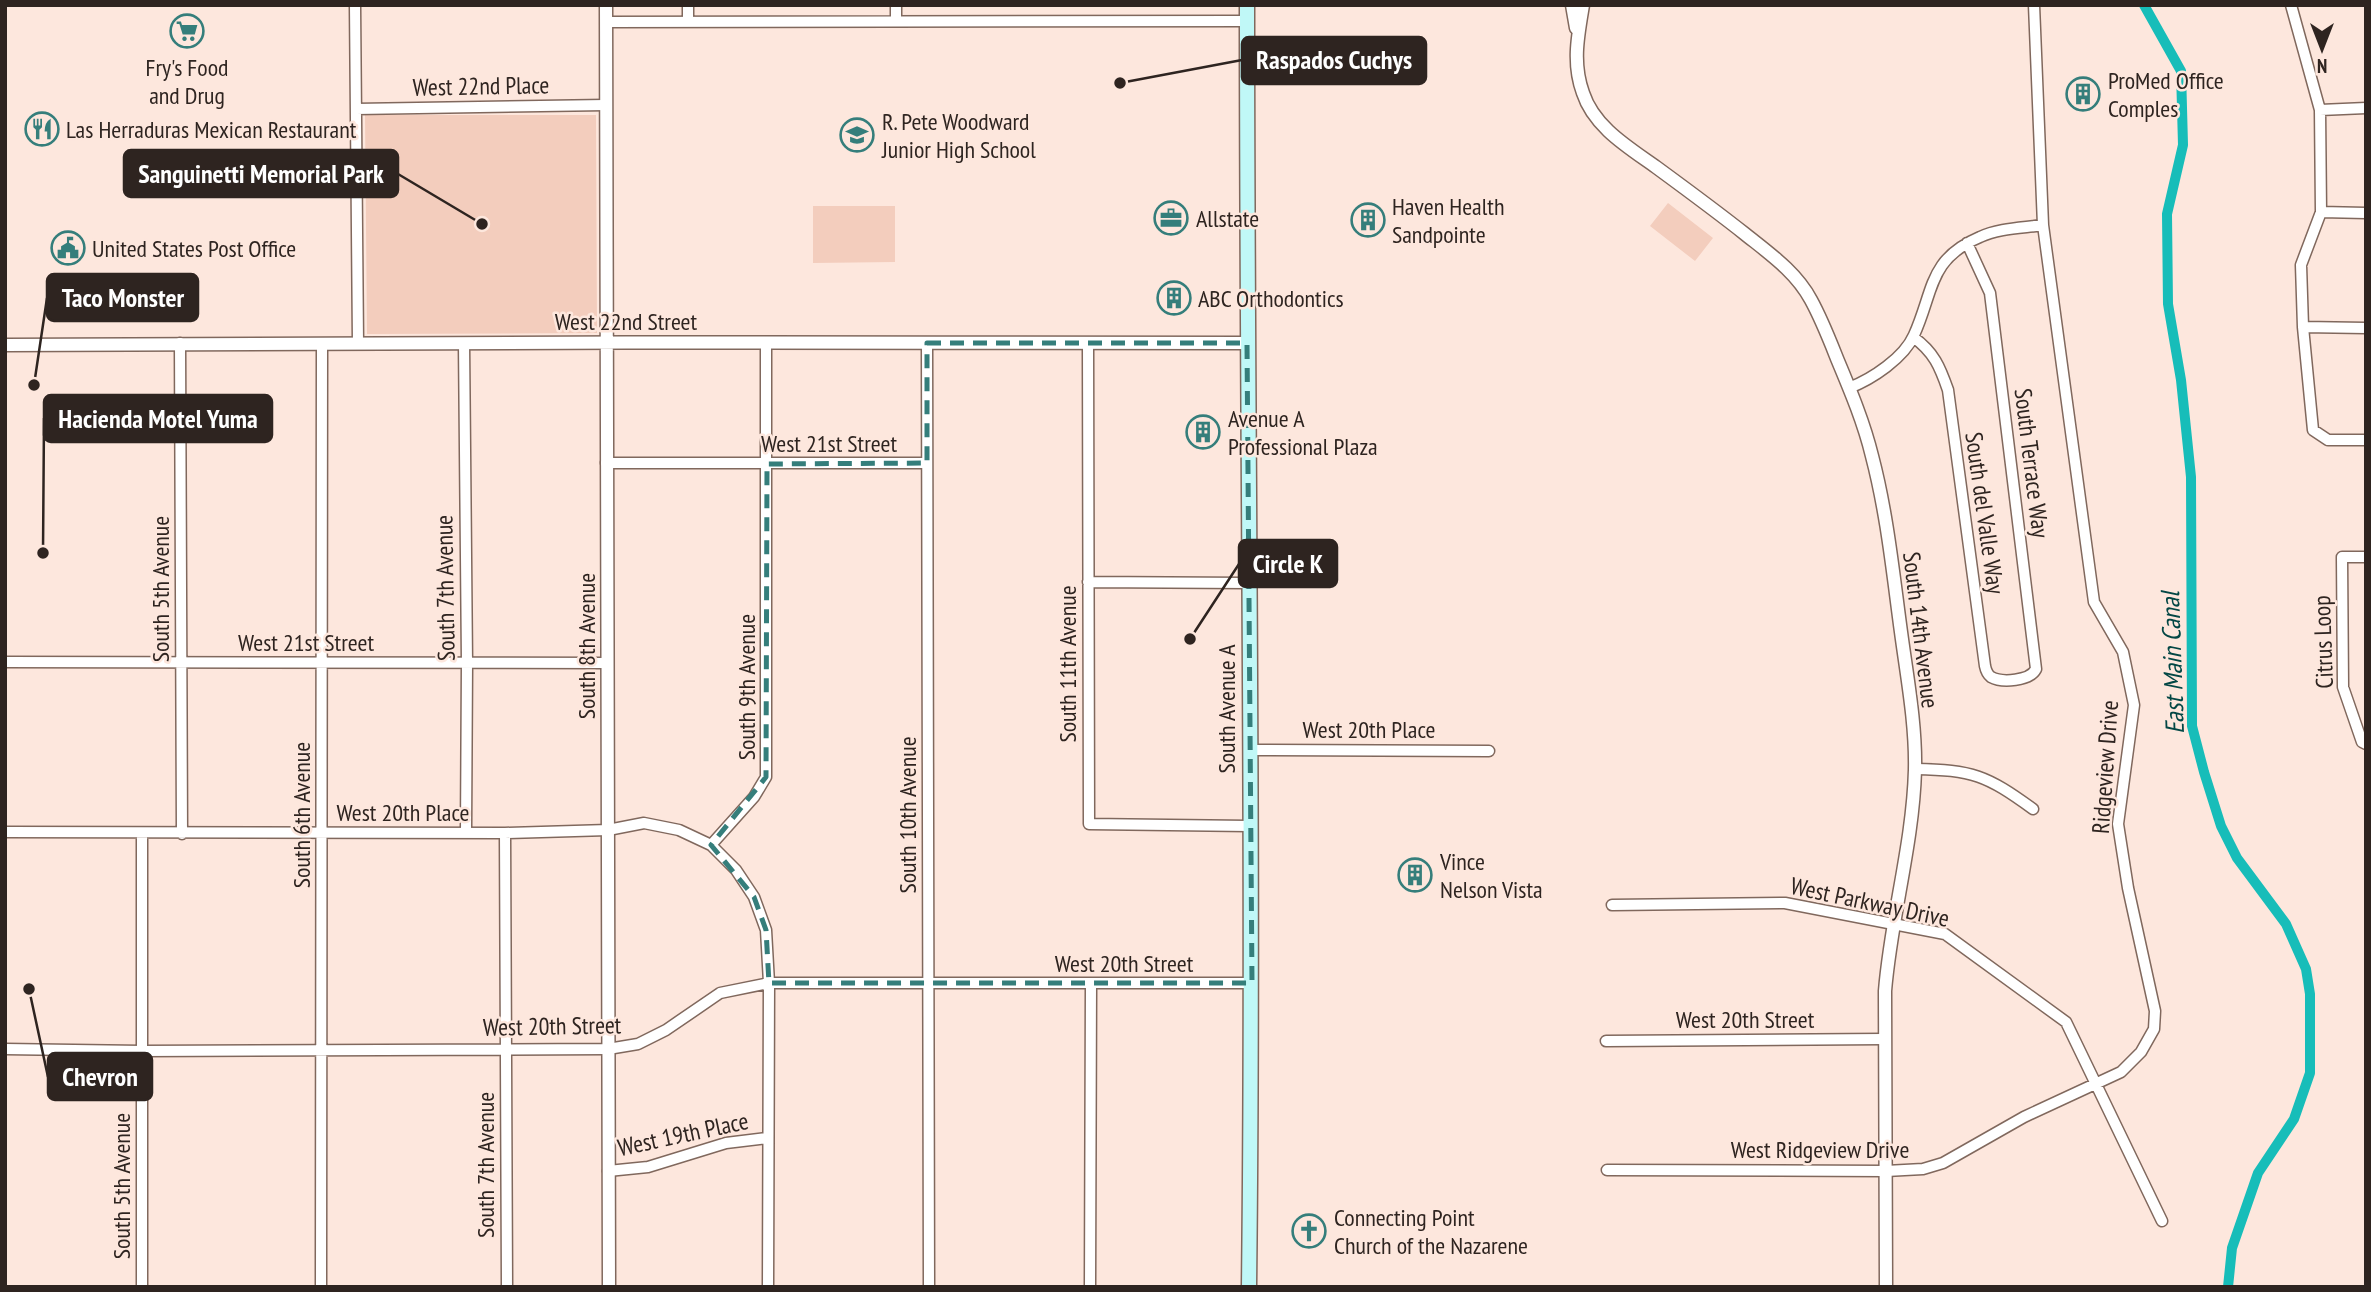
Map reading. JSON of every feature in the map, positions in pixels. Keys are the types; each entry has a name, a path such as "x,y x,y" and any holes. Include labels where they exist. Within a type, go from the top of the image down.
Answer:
{"main road":[{"name":"South Avenue A","path":"1247,5 1249,826 1252,983 1249,1287"}],"street":[{"path":"355,5 358,343"},
{"name":"South 8th Avenue","path":"606,5 609,1287"},
{"path":"688,5 688,21"},
{"path":"896,5 896,21"},
{"path":"1572,5 1577,32"},
{"path":"1577,32 1583,5"},
{"name":"Ridgeview Drive","path":"2034,5 2043,225 2094,602 2123,652 2134,705 2118,824 2128,888 2155,1011 2154,1029 2141,1052 2121,1072 2097,1083"},
{"path":"2293,6 2320,110 2320,212 2301,265 2303,327 2313,430 2328,438 2366,440"},
{"path":"607,22 1247,21"},
{"name":"South 14th Avenue","path":"1577,32 1576,65 1583,93 1598,119 1622,142 1703,201 1794,275 1812,301 1864,428 1880,486 1908,680 1915,769 1887,964 1884,1040 1886,1287"},
{"name":"West 22nd Place","path":"356,109 606,106"},
{"path":"2320,110 2366,108"},
{"path":"2320,212 2366,213"},
{"path":"1849,388 1874,377 1913,337 1935,275 1949,257 1982,235 2043,225"},
{"name":"South Terrace Way","path":"1967,243 1990,293 2036,669 2028,678 2018,680"},
{"path":"2303,327 2366,328"},
{"name":"South del Valle Way","path":"1913,337 1926,346 1936,358 1948,390 1987,674 1993,678 2018,680"},
{"name":"South 7th Avenue","path":"464,343 466,832"},
{"name":"South 10th Avenue","path":"927,343 929,1287"},
{"name":"West 22nd Street","path":"5,345 1247,343"},
{"name":"South 5th Avenue","path":"180,344 182,834"},
{"name":"South 6th Avenue","path":"321,1287 322,344"},
{"name":"South 9th Avenue","path":"712,845 754,797 766,777 766,344"},
{"name":"South 11th Avenue","path":"1088,344 1088,824 1249,826"},
{"name":"West 21st Street","path":"606,463 926,463"},
{"name":"Citrus Loop","path":"2366,557 2342,556 2343,687 2362,742 2366,744"},
{"path":"1088,583 1248,583"},
{"name":"West 21st Street","path":"5,662 607,663"},
{"name":"West 20th Place","path":"1249,750 1489,751"},
{"path":"1915,769 1969,772 2003,787 2033,808"},
{"name":"West 20th Place","path":"5,832 505,833 607,830 644,824 679,830 712,845"},
{"name":"South 7th Avenue","path":"505,833 506,1287"},
{"name":"South 5th Avenue","path":"142,834 142,1287"},
{"path":"712,845 736,870 754,897 766,930 769,983 768,1287"},
{"name":"West Parkway Drive","path":"1612,905 1785,903 1945,934 2066,1022 2162,1221"},
{"name":"West 20th Street","path":"5,1049 608,1049 638,1044 657,1035 720,993 769,983 1252,983"},
{"path":"1090,1287 1091,984"},
{"name":"West 20th Street","path":"1606,1041 1884,1040"},
{"name":"West Ridgeview Drive","path":"1607,1170 1923,1169 1943,1164 2024,1117 2097,1083"},
{"name":"West 19th Place","path":"608,1171 648,1167 726,1143 767,1138"}],"highlighted area":[{"path":"927,343 1247,343 1252,983 769,983 766,930 754,897 711,845 766,777 767,464 927,463"}],"shaded area":[{"path":"365,115 596,115 597,333 367,334"},
{"path":"1668,203 1713,238 1695,261 1650,226"},
{"path":"813,206 895,206 895,262 813,263"}],"waterway":[{"name":"East Main Canal","path":"2144,5 2181,71 2183,145 2167,214 2168,304 2181,380 2191,477 2192,726 2221,826 2237,858 2286,924 2306,969 2310,994 2310,1073 2294,1119 2258,1173 2232,1248 2228,1287"}],"place":[{"name":"Fry's Food and Drug","path":"187,31"},
{"name":"Raspados Cuchys","path":"1120,83"},
{"name":"ProMed Office Comples","path":"2083,94"},
{"name":"Las Herraduras Mexican Restaurant","path":"42,129"},
{"name":"R. Pete Woodward Junior High School","path":"857,135"},
{"name":"Allstate","path":"1171,218"},
{"name":"Haven Health Sandpointe","path":"1368,220"},
{"name":"Sanguinetti Memorial Park","path":"482,224"},
{"name":"United States Post Office","path":"68,248"},
{"name":"ABC Orthodontics","path":"1174,298"},
{"name":"Taco Monster","path":"34,385"},
{"name":"Avenue A Professional Plaza","path":"1203,432"},
{"name":"Hacienda Motel Yuma","path":"43,553"},
{"name":"Circle K","path":"1190,639"},
{"name":"Vince Nelson Vista","path":"1415,875"},
{"name":"Chevron","path":"29,989"},
{"name":"Connecting Point Church of the Nazarene","path":"1309,1231"}]}
